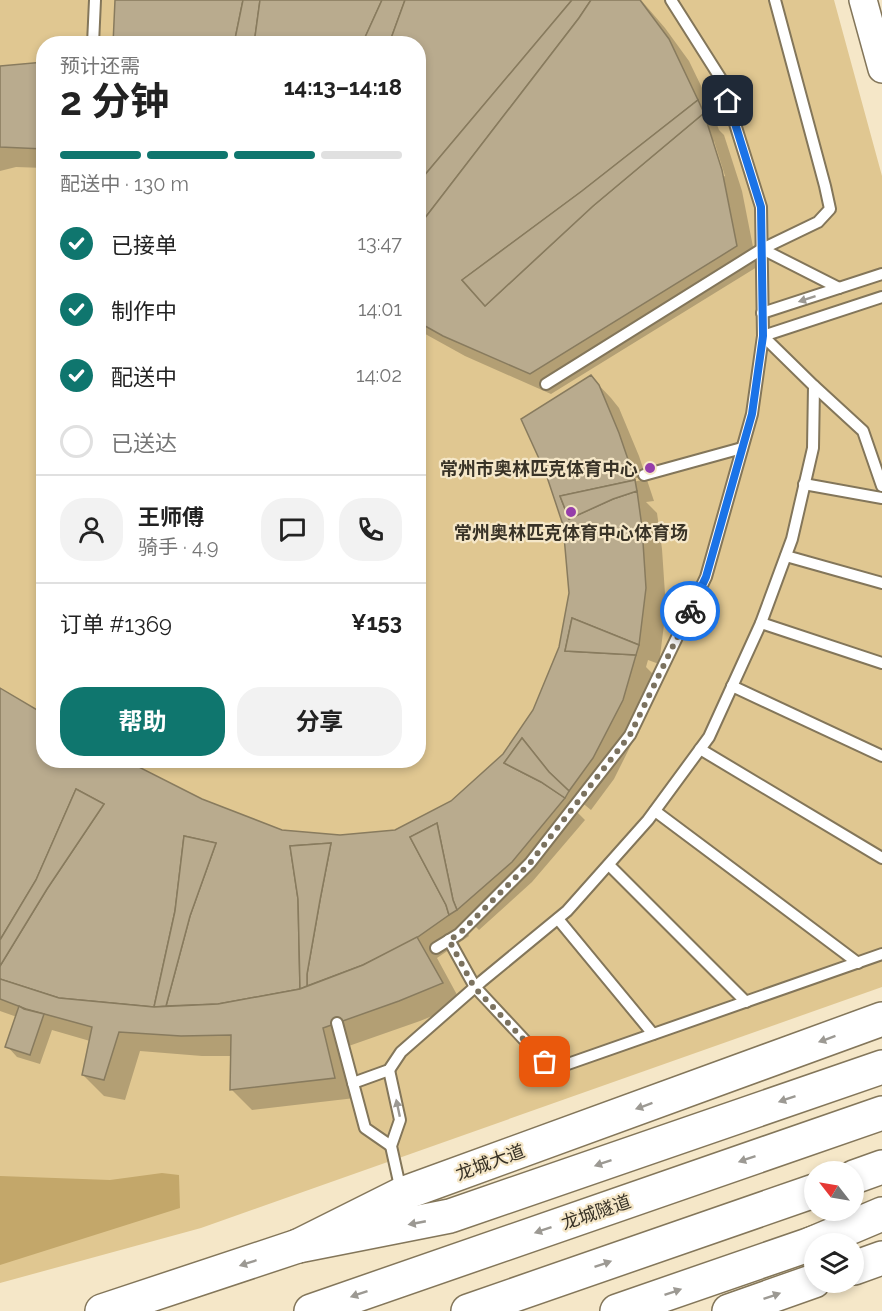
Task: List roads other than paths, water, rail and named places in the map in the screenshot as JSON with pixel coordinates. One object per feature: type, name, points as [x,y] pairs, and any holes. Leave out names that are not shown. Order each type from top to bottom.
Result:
[{"type":"main road","name":"龙城大道","points":[[102,1311],[298,1246],[402,1194],[882,1019]]},
{"type":"main road","points":[[298,1246],[450,1216],[882,1067]]},
{"type":"main road","name":"龙城隧道","points":[[311,1311],[882,1113]]},
{"type":"main road","points":[[864,1173],[882,1167]]},
{"type":"main road","points":[[468,1311],[804,1194]]},
{"type":"main road","points":[[837,1233],[882,1214]]},
{"type":"main road","points":[[842,1233],[882,1219]]},
{"type":"main road","points":[[617,1311],[804,1246]]},
{"type":"main road","points":[[864,1264],[882,1258]]},
{"type":"main road","points":[[729,1311],[804,1285]]},
{"type":"street","points":[[863,0],[882,69]]},
{"type":"lane","points":[[93,36],[95,0]]},
{"type":"lane","points":[[436,948],[459,934],[530,863],[630,735],[706,577],[752,414],[763,336],[761,207],[721,80],[671,0]]},
{"type":"lane","points":[[546,384],[762,249],[818,222],[830,209],[774,0]]},
{"type":"lane","points":[[762,249],[839,288]]},
{"type":"lane","points":[[762,314],[882,274]]},
{"type":"lane","points":[[763,336],[882,297]]},
{"type":"lane","points":[[763,336],[863,431],[882,486]]},
{"type":"lane","points":[[353,1083],[389,1070],[401,1052],[474,987],[567,911],[654,811],[709,737],[761,623],[792,539],[813,448],[814,386]]},
{"type":"lane","points":[[645,475],[742,448]]},
{"type":"lane","points":[[804,484],[882,498]]},
{"type":"lane","points":[[786,556],[882,583]]},
{"type":"lane","points":[[761,623],[882,663]]},
{"type":"lane","points":[[732,686],[882,756]]},
{"type":"lane","points":[[700,749],[882,858]]},
{"type":"lane","points":[[654,811],[858,963]]},
{"type":"lane","points":[[609,865],[746,1002]]},
{"type":"lane","points":[[558,919],[653,1034]]},
{"type":"lane","points":[[449,940],[474,987],[545,1062],[565,1065],[882,954]]},
{"type":"lane","points":[[337,1023],[365,1128],[391,1146]]},
{"type":"lane","points":[[389,1070],[400,1119],[391,1146],[402,1194]]},
{"type":"place","name":"常州市奥林匹克体育中心","points":[[650,468]]},
{"type":"place","name":"常州奥林匹克体育中心体育场","points":[[571,512]]}]
